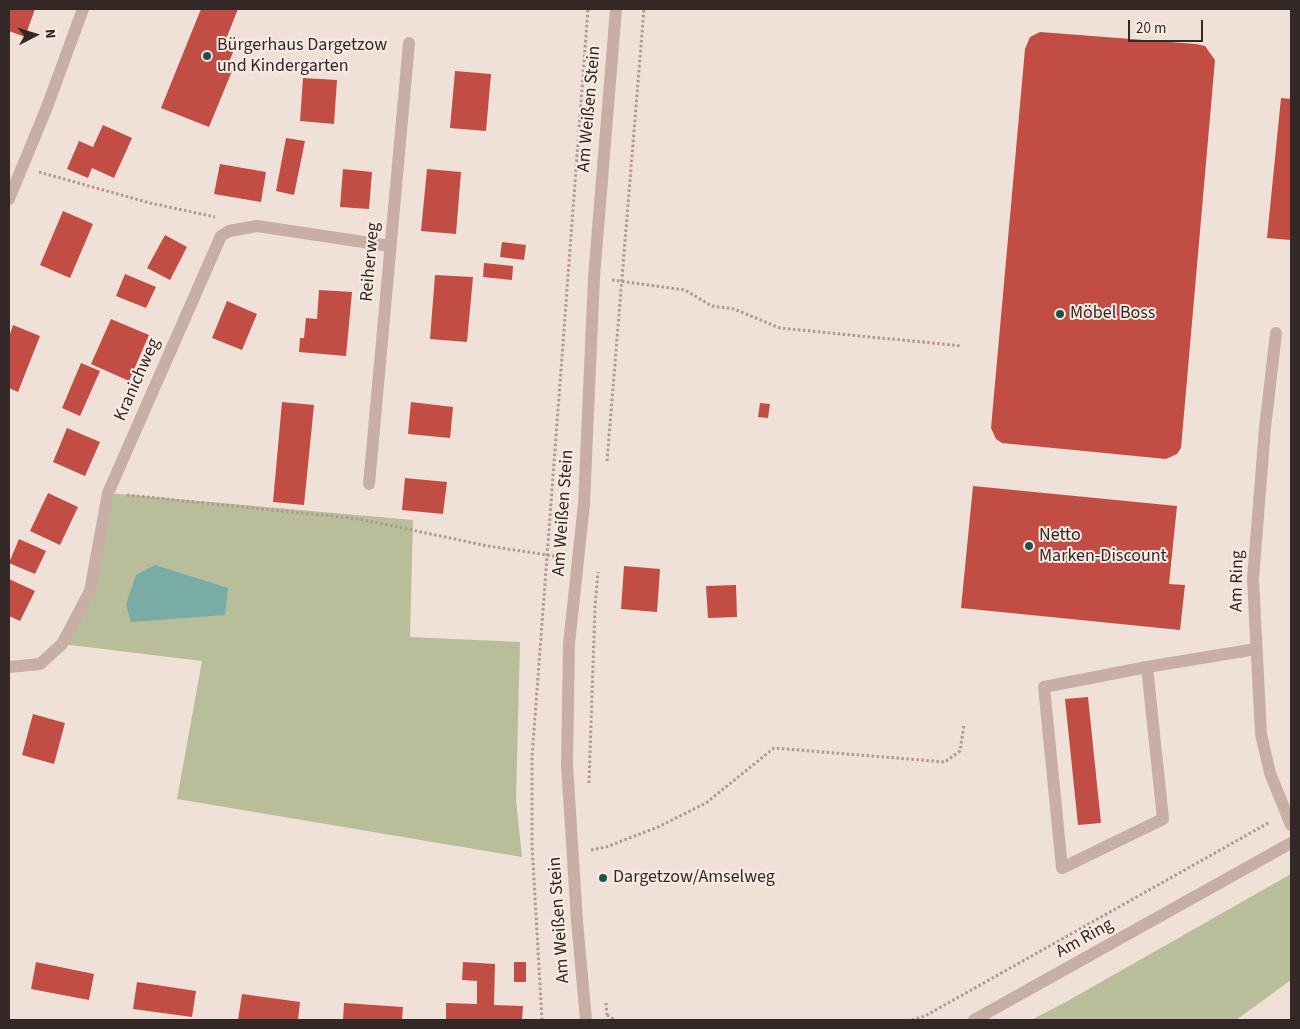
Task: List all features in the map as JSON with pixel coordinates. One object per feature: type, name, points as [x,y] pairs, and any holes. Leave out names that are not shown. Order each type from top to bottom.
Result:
[{"type":"street","points":[[9,199],[47,107],[83,9]]},
{"type":"street","name":"Am Weißen Stein","points":[[586,1020],[576,921],[568,765],[570,644],[584,504],[594,277],[616,9]]},
{"type":"street","name":"Reiherweg","points":[[369,484],[408,43]]},
{"type":"street","points":[[229,231],[257,226],[390,246]]},
{"type":"street","name":"Kranichweg","points":[[9,667],[40,664],[62,644],[90,591],[109,490],[221,236],[229,231]]},
{"type":"street","name":"Am Ring","points":[[1276,333],[1265,428],[1253,580],[1261,734],[1270,773],[1289,819]]},
{"type":"street","points":[[1147,666],[1163,819],[1062,868],[1044,687],[1147,666],[1256,649]]},
{"type":"street","name":"Am Ring","points":[[974,1020],[1291,843]]},
{"type":"path","points":[[542,1020],[532,845],[532,757],[588,9]]},
{"type":"path","points":[[606,469],[644,9]]},
{"type":"path","points":[[22,167],[217,218],[229,231]]},
{"type":"path","points":[[594,277],[685,290],[712,306],[734,310],[780,328],[962,346]]},
{"type":"path","points":[[109,490],[120,494],[359,518],[488,546],[578,559]]},
{"type":"path","points":[[589,791],[598,567]]},
{"type":"path","points":[[590,843],[591,850],[606,847],[658,827],[698,807],[774,748],[945,762],[960,751],[964,725]]},
{"type":"path","points":[[912,1020],[925,1016],[1289,819]]},
{"type":"path","points":[[605,996],[607,1015],[615,1020]]},
{"type":"green space","points":[[108,493],[413,520],[410,637],[520,642],[516,800],[522,857],[177,799],[202,661],[62,644],[90,591]]},
{"type":"green space","points":[[1291,874],[1291,980],[1236,1020],[1031,1020],[1064,1003]]},
{"type":"water","points":[[155,565],[228,588],[225,615],[131,622],[126,604],[136,575]]},
{"type":"building","points":[[9,9],[35,9],[25,37],[9,31]]},
{"type":"building","name":"Bürgerhaus Dargetzow und Kindergarten","points":[[201,9],[238,9],[226,39],[237,43],[226,69],[232,71],[209,127],[161,108]]},
{"type":"building","points":[[1040,32],[1196,44],[1205,46],[1215,60],[1181,448],[1177,454],[1166,459],[1002,443],[996,439],[991,428],[1025,49],[1030,37]]},
{"type":"building","points":[[455,71],[491,74],[486,131],[450,128]]},
{"type":"building","points":[[303,78],[337,80],[334,124],[300,121]]},
{"type":"building","points":[[1281,98],[1291,99],[1291,240],[1267,238]]},
{"type":"building","points":[[103,125],[132,138],[114,178],[92,168],[88,178],[67,169],[79,141],[93,147]]},
{"type":"building","points":[[286,138],[305,141],[294,195],[276,191]]},
{"type":"building","points":[[220,164],[266,172],[261,202],[214,194]]},
{"type":"building","points":[[343,169],[372,172],[369,209],[340,207]]},
{"type":"building","points":[[427,169],[461,172],[456,234],[421,231]]},
{"type":"building","points":[[63,211],[93,224],[70,278],[40,265]]},
{"type":"building","points":[[165,235],[187,247],[170,280],[147,268]]},
{"type":"building","points":[[502,242],[526,245],[524,260],[500,257]]},
{"type":"building","points":[[484,263],[513,266],[512,280],[483,277]]},
{"type":"building","points":[[125,274],[156,287],[146,308],[116,296]]},
{"type":"building","points":[[435,275],[473,277],[467,342],[430,339]]},
{"type":"building","points":[[319,290],[352,292],[346,356],[299,352],[300,338],[304,338],[306,318],[317,319]]},
{"type":"building","points":[[227,301],[257,314],[242,350],[212,338]]},
{"type":"building","points":[[111,319],[149,335],[129,381],[91,364]]},
{"type":"building","points":[[13,325],[40,336],[18,392],[9,388],[9,337]]},
{"type":"building","points":[[81,363],[100,371],[80,416],[62,408]]},
{"type":"building","points":[[282,402],[314,405],[304,505],[273,502]]},
{"type":"building","points":[[411,402],[453,407],[450,438],[408,434]]},
{"type":"building","points":[[760,403],[770,404],[768,418],[758,417]]},
{"type":"building","points":[[67,428],[100,442],[85,476],[53,462]]},
{"type":"building","points":[[405,478],[447,482],[443,514],[402,510]]},
{"type":"building","points":[[973,486],[1177,506],[1169,584],[1185,585],[1180,630],[961,608]]},
{"type":"building","points":[[48,493],[78,507],[60,545],[30,531]]},
{"type":"building","points":[[19,539],[46,551],[35,574],[9,563]]},
{"type":"building","points":[[624,566],[660,569],[657,612],[621,609]]},
{"type":"building","points":[[9,579],[35,591],[20,621],[9,616]]},
{"type":"building","points":[[736,585],[737,617],[708,618],[706,586]]},
{"type":"building","points":[[1088,697],[1101,823],[1078,825],[1065,699]]},
{"type":"building","points":[[33,714],[65,723],[54,764],[22,755]]},
{"type":"building","points":[[36,962],[94,974],[89,1000],[31,989]]},
{"type":"building","points":[[463,962],[495,964],[494,1005],[523,1006],[522,1020],[446,1020],[446,1003],[477,1004],[477,981],[462,980]]},
{"type":"building","points":[[514,962],[526,962],[526,982],[514,982]]},
{"type":"building","points":[[137,982],[196,991],[192,1017],[133,1009]]},
{"type":"building","points":[[242,994],[300,1002],[298,1020],[238,1020]]},
{"type":"building","points":[[344,1003],[403,1007],[402,1020],[343,1020]]},
{"type":"place","name":"Bürgerhaus Dargetzow und Kindergarten","points":[[207,56]]},
{"type":"place","name":"Möbel Boss","points":[[1060,314]]},
{"type":"place","name":"Netto Marken-Discount","points":[[1029,546]]},
{"type":"place","name":"Dargetzow/Amselweg","points":[[603,878]]}]
